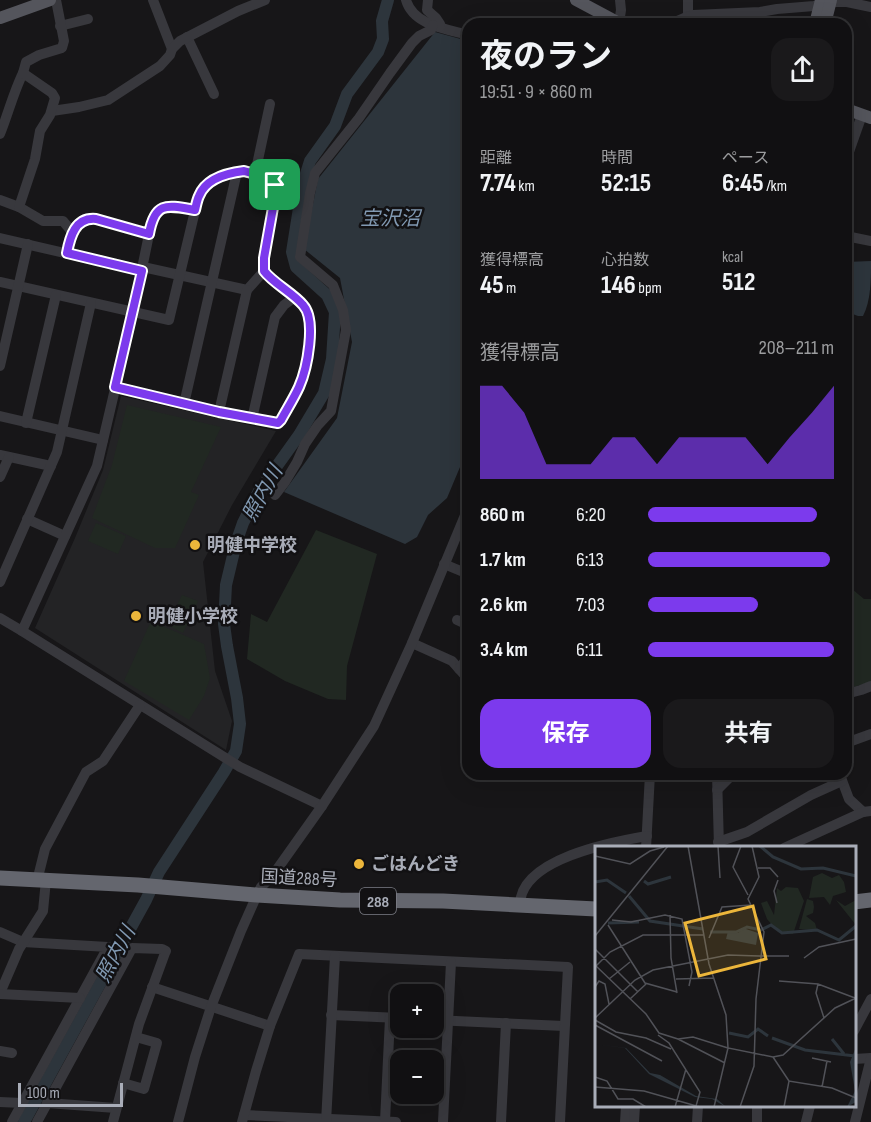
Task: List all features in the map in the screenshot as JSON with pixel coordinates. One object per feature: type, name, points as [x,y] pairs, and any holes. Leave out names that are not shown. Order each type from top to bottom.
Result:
[{"type":"highway","name":"国道288号","points":[[0,872],[43,877],[259,891],[595,903]]},
{"type":"highway","name":"国道288号","points":[[0,878],[43,877]]},
{"type":"highway","points":[[856,902],[871,900]]},
{"type":"highway","name":"国道288号","points":[[520,902],[595,909]]},
{"type":"highway","points":[[856,910],[871,908]]},
{"type":"main road","points":[[2,15],[50,0]]},
{"type":"main road","points":[[576,0],[609,18]]},
{"type":"main road","points":[[818,18],[825,2]]},
{"type":"main road","points":[[825,2],[825,18]]},
{"type":"street","points":[[0,134],[26,62],[39,55],[62,48],[64,41],[56,0]]},
{"type":"street","points":[[153,0],[172,49]]},
{"type":"street","points":[[233,0],[238,11]]},
{"type":"street","points":[[52,111],[108,100],[160,66],[176,44],[238,11],[265,0]]},
{"type":"street","points":[[406,0],[412,12],[430,24],[462,33]]},
{"type":"street","points":[[275,495],[297,462],[305,444],[331,411],[346,330],[343,310],[333,285],[300,257],[315,173],[359,118],[412,43],[419,36],[440,24],[427,10],[428,0]]},
{"type":"street","points":[[620,0],[620,18]]},
{"type":"street","points":[[688,0],[688,16]]},
{"type":"street","points":[[684,18],[760,12],[776,4],[825,2],[868,4]]},
{"type":"street","points":[[60,26],[88,19]]},
{"type":"street","points":[[187,37],[214,94]]},
{"type":"street","points":[[19,207],[35,159],[40,131],[52,111],[55,98],[52,93],[23,73]]},
{"type":"street","points":[[255,174],[270,104]]},
{"type":"street","points":[[852,147],[866,116]]},
{"type":"street","points":[[0,282],[169,320],[199,194],[218,177],[230,173],[244,171],[265,177],[275,185],[276,191],[264,258],[264,271],[247,290],[219,412]]},
{"type":"street","points":[[184,404],[237,172]]},
{"type":"street","points":[[0,200],[19,207],[43,221],[63,221],[73,233]]},
{"type":"street","points":[[22,631],[97,466],[152,220],[159,210],[169,207],[195,210]]},
{"type":"street","points":[[67,253],[78,224],[91,218],[149,234]]},
{"type":"street","points":[[852,237],[871,241]]},
{"type":"street","points":[[0,238],[247,290]]},
{"type":"street","points":[[0,366],[28,244]]},
{"type":"street","points":[[115,387],[219,412],[278,423],[302,379],[309,344],[310,319],[307,310],[295,297],[264,271]]},
{"type":"street","points":[[26,423],[56,295]]},
{"type":"street","points":[[252,419],[275,317],[280,309],[295,297]]},
{"type":"street","points":[[0,582],[51,466],[63,430],[91,303]]},
{"type":"street","points":[[0,416],[103,440]]},
{"type":"street","points":[[0,477],[5,456],[51,466]]},
{"type":"street","points":[[27,519],[65,536]]},
{"type":"street","points":[[178,1122],[195,1056],[211,1007],[259,891],[322,806],[374,726],[412,643],[462,522]]},
{"type":"street","points":[[444,564],[462,572]]},
{"type":"street","points":[[0,618],[224,758],[322,806]]},
{"type":"street","points":[[457,620],[462,622]]},
{"type":"street","points":[[412,643],[452,661],[462,672]]},
{"type":"street","points":[[459,669],[462,665]]},
{"type":"street","points":[[852,692],[871,686]]},
{"type":"street","points":[[80,998],[0,994],[23,942],[43,911],[45,849],[86,772],[103,761],[140,705]]},
{"type":"street","points":[[852,741],[871,734]]},
{"type":"street","points":[[643,780],[643,842]]},
{"type":"street","points":[[643,842],[649,780]]},
{"type":"street","points":[[717,780],[719,845],[747,832],[836,780]]},
{"type":"street","points":[[717,790],[727,780]]},
{"type":"street","points":[[842,780],[849,799],[867,812]]},
{"type":"street","points":[[789,846],[867,812]]},
{"type":"street","points":[[597,846],[643,842]]},
{"type":"street","points":[[520,902],[526,885],[547,867],[595,847]]},
{"type":"street","points":[[0,932],[23,942],[108,947],[12,1122]]},
{"type":"street","points":[[37,1122],[132,948],[159,948],[166,951],[136,1037],[113,1122]]},
{"type":"street","points":[[396,1122],[243,1118],[270,1026],[299,954],[568,967],[560,1122]]},
{"type":"street","points":[[326,1120],[335,956]]},
{"type":"street","points":[[443,1122],[451,962]]},
{"type":"street","points":[[152,987],[270,1026]]},
{"type":"street","points":[[858,1016],[871,999]]},
{"type":"street","points":[[331,1015],[390,1018]]},
{"type":"street","points":[[444,1020],[564,1026]]},
{"type":"street","points":[[501,1122],[506,1023]]},
{"type":"street","points":[[123,1083],[144,1089],[157,1043],[136,1037]]},
{"type":"street","points":[[385,1121],[393,1038]]},
{"type":"street","points":[[0,1051],[12,1053]]},
{"type":"street","points":[[855,1122],[871,1058],[856,1059]]},
{"type":"street","points":[[0,1102],[22,1103]]},
{"type":"street","points":[[47,1103],[116,1108]]},
{"type":"street","points":[[625,1122],[626,1107]]},
{"type":"street","points":[[634,1122],[635,1107]]},
{"type":"street","points":[[697,1122],[698,1107]]},
{"type":"street","points":[[756,1122],[757,1107]]},
{"type":"street","points":[[806,1122],[810,1107]]},
{"type":"shaded area","points":[[121,396],[276,431],[232,505],[203,562],[215,671],[232,721],[226,750],[35,628],[103,470]]},
{"type":"shaded area","points":[[127,405],[221,427],[191,492],[199,495],[175,548],[155,548],[92,518],[112,465]]},
{"type":"shaded area","points":[[96,523],[126,536],[118,554],[88,541]]},
{"type":"shaded area","points":[[316,530],[377,554],[347,666],[346,700],[328,699],[285,681],[247,659],[251,614],[267,622]]},
{"type":"shaded area","points":[[852,589],[864,599],[871,599],[871,682],[852,687]]},
{"type":"shaded area","points":[[182,595],[198,601],[183,633],[167,625]]},
{"type":"shaded area","points":[[151,621],[204,644],[210,678],[204,696],[189,720],[124,681]]},
{"type":"water","name":"宝沢沼","points":[[435,32],[462,39],[462,462],[447,498],[428,515],[417,537],[405,544],[284,492],[337,418],[352,342],[340,278],[304,249],[318,179]]},
{"type":"water","points":[[871,261],[868,304],[863,316],[852,314],[852,262]]},
{"type":"waterway","name":"照内川","points":[[24,1122],[146,900],[159,872],[236,751],[240,724],[224,624],[226,585],[236,543],[259,491],[299,435],[324,393],[332,359],[335,312],[327,295],[296,267],[292,252],[303,183],[310,161],[335,126],[347,94],[378,52],[383,39],[382,21],[388,0]]},
{"type":"place","name":"明健中学校","points":[[195,545]]},
{"type":"place","name":"明健小学校","points":[[136,616]]},
{"type":"place","name":"ごはんどき","points":[[359,864]]},
{"type":"route","points":[[244,171],[265,177],[275,185],[264,271],[303,305],[310,319],[309,344],[302,379],[281,420],[274,423],[115,387],[142,271],[67,253],[70,240],[78,224],[91,218],[149,234],[152,220],[159,210],[177,207],[195,210],[199,194],[218,177],[244,171]]}]
